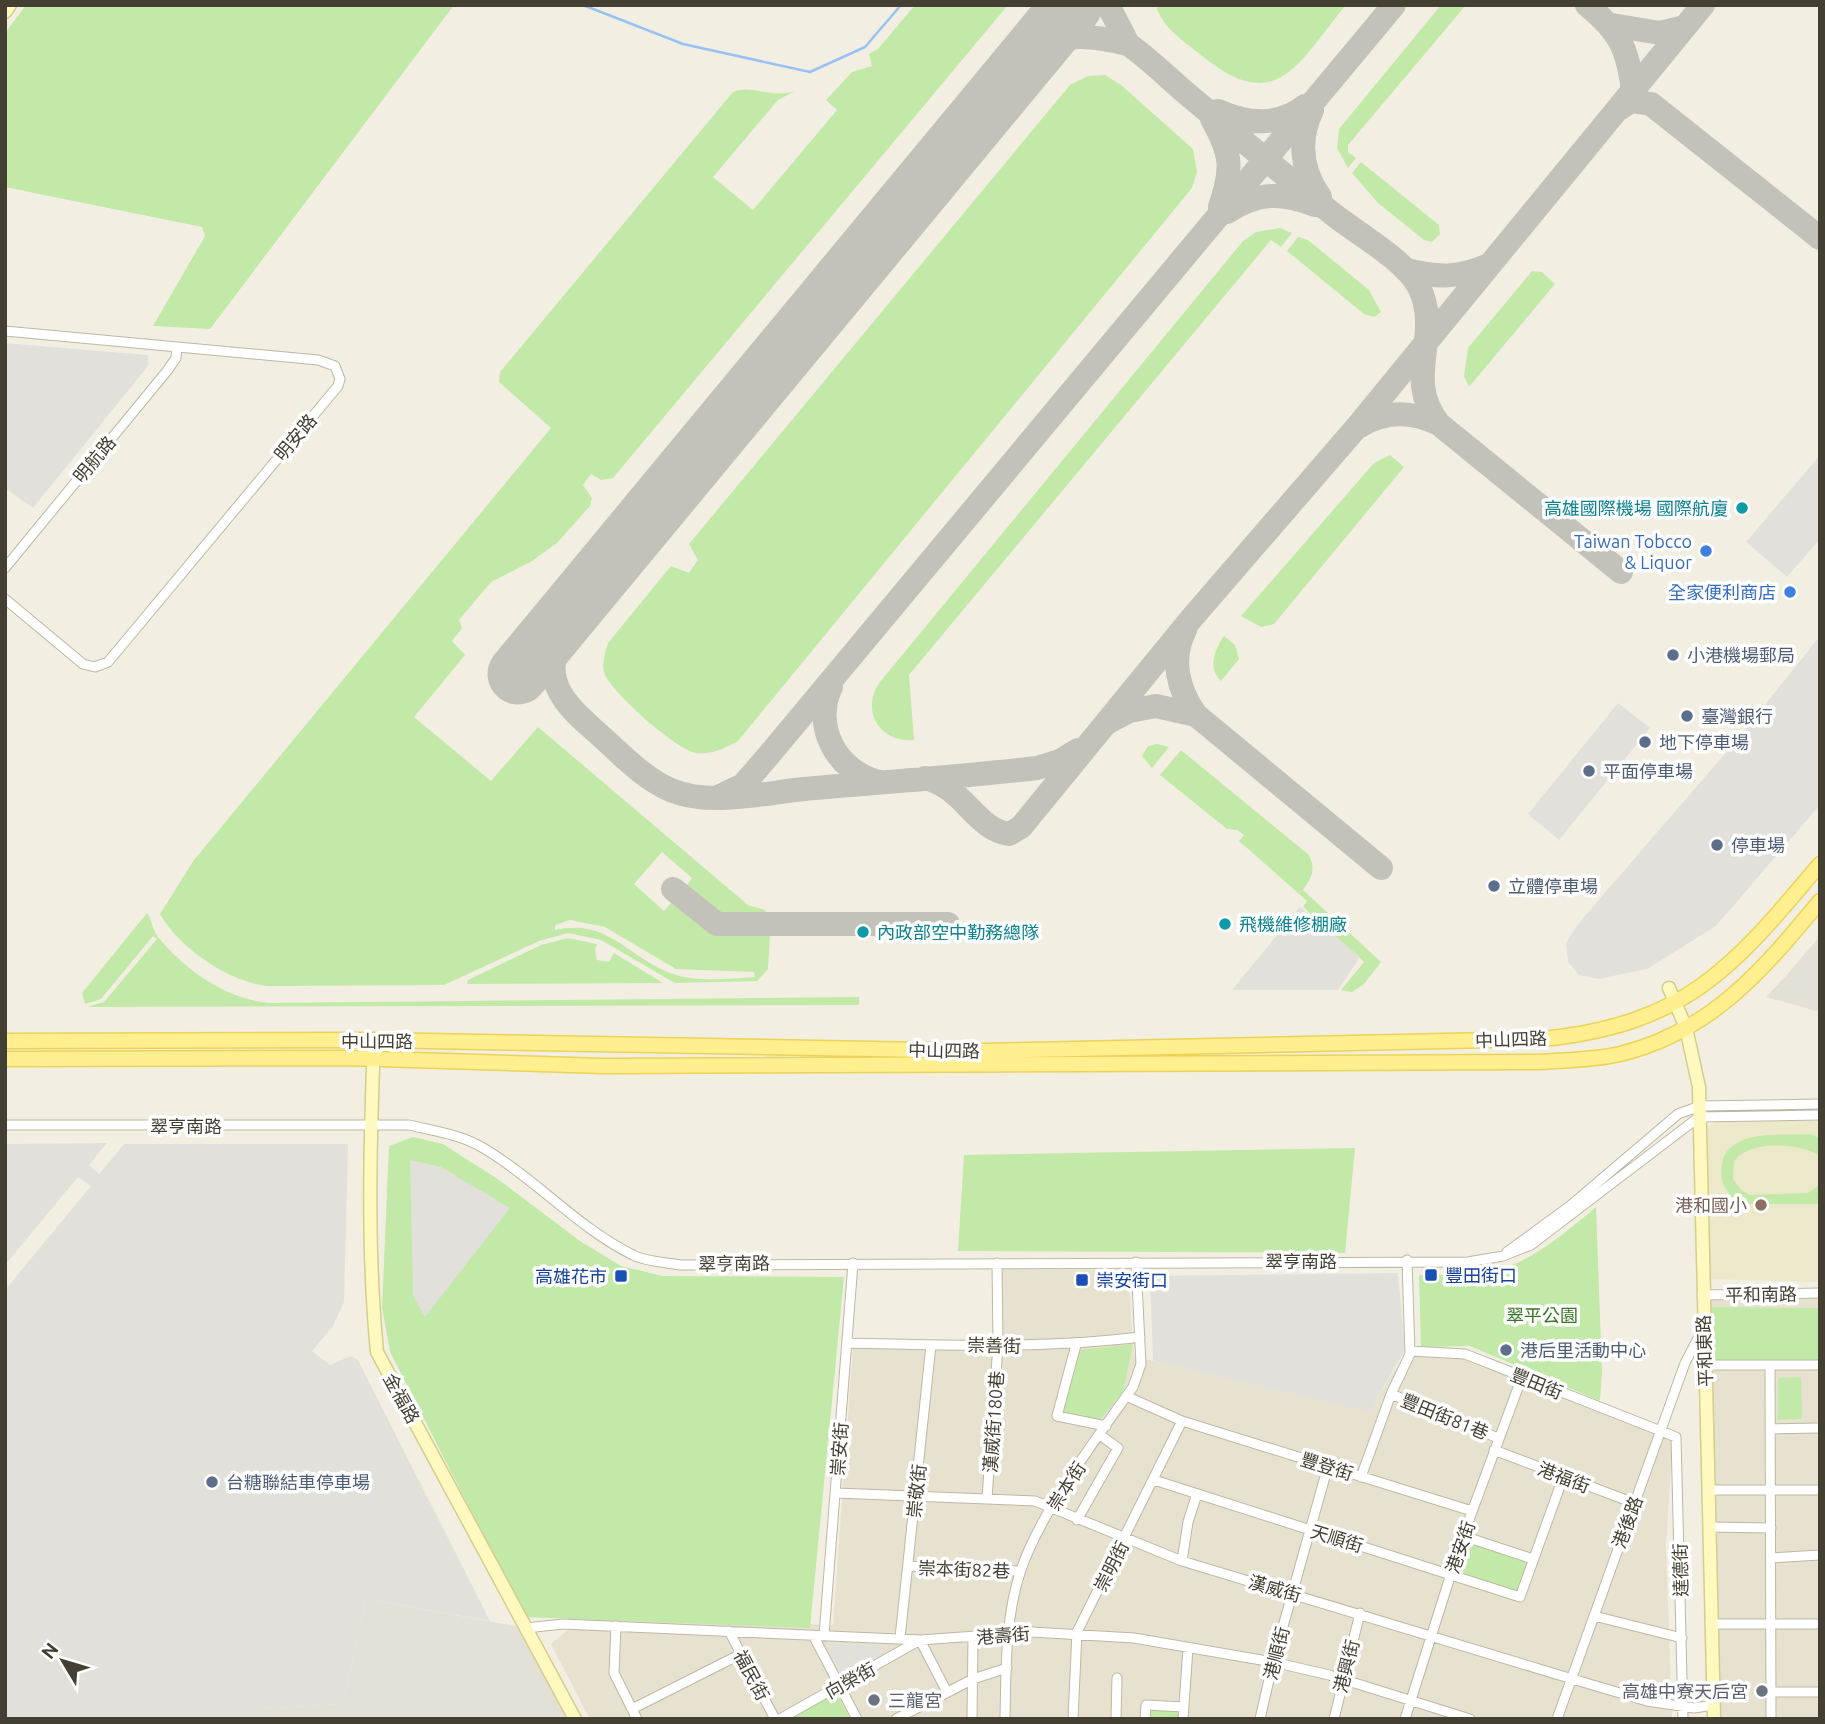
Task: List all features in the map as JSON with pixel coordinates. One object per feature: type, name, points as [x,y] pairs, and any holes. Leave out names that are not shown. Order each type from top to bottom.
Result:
[{"type":"main road","name":"中山四路","points":[[5,1041],[374,1040],[984,1051],[1369,1041],[1525,1041],[1586,1035],[1617,1027],[1676,1003],[1737,960],[1820,864]]},
{"type":"main road","name":"中山四路","points":[[5,1059],[373,1059],[604,1066],[1541,1062],[1618,1054],[1686,1028],[1749,983],[1820,901]]},
{"type":"street","points":[[5,12],[10,5]]},
{"type":"street","name":"明安路","points":[[5,331],[326,361],[337,370],[339,383],[108,662],[95,667],[83,664],[5,599]]},
{"type":"street","name":"明航路","points":[[5,568],[174,363],[177,347]]},
{"type":"street","name":"平和東路","points":[[1669,988],[1686,1028],[1698,1080],[1714,1712]]},
{"type":"street","name":"金福路","points":[[374,1040],[371,1127],[372,1299],[377,1352],[575,1719]]},
{"type":"street","name":"翠亨南路","points":[[5,1125],[409,1125],[457,1136],[483,1147],[517,1169],[550,1198],[635,1256],[680,1265],[1407,1260],[1468,1262],[1503,1256],[1570,1206],[1678,1114],[1820,1104]]},
{"type":"street","name":"翠亨南路","points":[[1699,1111],[1820,1115]]},
{"type":"street","points":[[1361,1477],[1391,1394],[1410,1351],[1407,1260]]},
{"type":"street","name":"崇本街","points":[[1005,1719],[1009,1635],[1020,1571],[1053,1506],[1126,1396],[1141,1364],[1136,1262]]},
{"type":"street","name":"崇安街","points":[[824,1635],[853,1263]]},
{"type":"street","name":"漢威街180巷","points":[[987,1498],[998,1345],[998,1263]]},
{"type":"street","name":"平和南路","points":[[1702,1294],[1820,1293]]},
{"type":"street","name":"港後路","points":[[1557,1719],[1569,1678],[1685,1363],[1703,1329]]},
{"type":"street","name":"崇善街","points":[[847,1343],[1076,1345],[1140,1337]]},
{"type":"street","name":"崇敬街","points":[[900,1637],[931,1345]]},
{"type":"street","points":[[1076,1345],[1057,1416],[1106,1426]]},
{"type":"street","name":"豐田街","points":[[1410,1351],[1465,1354],[1660,1431]]},
{"type":"street","points":[[1705,1365],[1820,1365]]},
{"type":"street","points":[[1770,1365],[1771,1719]]},
{"type":"street","name":"港安街","points":[[1405,1719],[1463,1536],[1521,1377]]},
{"type":"street","name":"豐田街81巷","points":[[1391,1394],[1498,1438]]},
{"type":"street","name":"豐登街","points":[[1126,1396],[1182,1422],[1472,1511]]},
{"type":"street","name":"崇明街","points":[[1073,1719],[1077,1632],[1182,1422]]},
{"type":"street","points":[[1771,1429],[1820,1428]]},
{"type":"street","name":"達德街","points":[[1660,1431],[1676,1437],[1683,1719]]},
{"type":"street","points":[[1077,1520],[1118,1448],[1100,1435]]},
{"type":"street","name":"港福街","points":[[1494,1450],[1634,1503]]},
{"type":"street","name":"港順街","points":[[1260,1719],[1273,1662],[1328,1466]]},
{"type":"street","points":[[1463,1536],[1533,1559],[1563,1478]]},
{"type":"street","name":"天順街","points":[[1154,1480],[1520,1597],[1533,1559]]},
{"type":"street","points":[[1709,1490],[1820,1490]]},
{"type":"street","name":"漢威街","points":[[836,1493],[1035,1501],[1053,1506],[1077,1520],[1182,1561],[1647,1701],[1714,1712]]},
{"type":"street","points":[[1182,1561],[1188,1522],[1197,1494]]},
{"type":"street","points":[[1709,1527],[1771,1528]]},
{"type":"street","points":[[1771,1558],[1820,1555]]},
{"type":"street","name":"崇本街82巷","points":[[909,1566],[1020,1571]]},
{"type":"street","name":"港興街","points":[[1334,1719],[1360,1613]]},
{"type":"street","points":[[1594,1616],[1682,1638]]},
{"type":"street","name":"港壽街","points":[[526,1628],[564,1624],[920,1640],[1077,1632],[1273,1662],[1342,1679],[1470,1719]]},
{"type":"street","points":[[1710,1624],[1820,1624]]},
{"type":"street","points":[[615,1626],[614,1673],[637,1719]]},
{"type":"street","name":"福民街","points":[[729,1631],[777,1719]]},
{"type":"street","points":[[813,1635],[857,1719]]},
{"type":"street","points":[[972,1719],[973,1638]]},
{"type":"street","points":[[920,1640],[947,1692]]},
{"type":"street","name":"向榮街","points":[[777,1719],[920,1640]]},
{"type":"street","points":[[1183,1719],[1188,1648]]},
{"type":"street","points":[[632,1709],[741,1654]]},
{"type":"street","points":[[896,1719],[915,1714],[947,1692],[973,1679],[1007,1668]]},
{"type":"street","points":[[1116,1719],[1117,1678]]},
{"type":"street","points":[[1771,1692],[1820,1692]]},
{"type":"street","points":[[1145,1719],[1146,1705],[1183,1706]]},
{"type":"street","points":[[1430,1719],[1433,1707]]},
{"type":"shaded area","points":[[5,343],[148,355],[148,366],[33,508],[5,488]]},
{"type":"shaded area","points":[[1820,455],[1820,539],[1787,577],[1746,542]]},
{"type":"shaded area","name":"停車場","points":[[1820,636],[1820,805],[1716,926],[1647,969],[1598,979],[1579,975],[1568,962],[1566,943],[1578,924],[1735,742]]},
{"type":"shaded area","name":"平面停車場","points":[[1618,703],[1650,728],[1559,840],[1528,814]]},
{"type":"shaded area","points":[[1300,907],[1360,957],[1338,990],[1232,990]]},
{"type":"shaded area","points":[[1820,936],[1820,1012],[1766,997],[1785,977]]},
{"type":"shaded area","name":"港和國小","points":[[1719,1120],[1820,1121],[1820,1282],[1707,1279],[1699,1132]]},
{"type":"shaded area","name":"台糖聯結車停車場","points":[[107,1143],[89,1165],[99,1174],[124,1144],[348,1144],[344,1302],[333,1326],[312,1351],[330,1365],[351,1356],[358,1360],[490,1621],[366,1599],[343,1704],[263,1709],[262,1719],[5,1719],[5,1290],[91,1186],[78,1177],[5,1265],[5,1144]]},
{"type":"shaded area","points":[[410,1160],[441,1167],[510,1208],[425,1317],[413,1296]]},
{"type":"shaded area","points":[[996,1269],[1128,1270],[1134,1356],[1153,1361],[1369,1411],[1394,1371],[1410,1354],[1468,1358],[1527,1385],[1673,1437],[1666,1545],[1672,1719],[590,1719],[551,1644],[584,1616],[833,1625],[853,1346],[992,1344]]},
{"type":"shaded area","points":[[1398,1273],[1405,1350],[1369,1412],[1153,1361],[1150,1276]]},
{"type":"shaded area","points":[[1700,1290],[1820,1294],[1820,1719],[1710,1719]]},
{"type":"shaded area","points":[[366,1599],[526,1628],[575,1719],[262,1719],[262,1709],[343,1704]]},
{"type":"shaded area","points":[[830,1643],[883,1645],[882,1655],[849,1673],[841,1673],[830,1652]]},
{"type":"green space","points":[[26,5],[454,5],[210,329],[153,326],[205,236],[202,227],[5,187],[5,33]]},
{"type":"green space","points":[[915,5],[1008,5],[613,478],[601,480],[591,474],[583,485],[592,498],[590,506],[557,543],[532,561],[491,582],[459,620],[462,628],[452,641],[465,655],[414,717],[491,781],[538,727],[748,905],[765,910],[768,917],[718,917],[683,890],[692,878],[662,852],[634,884],[664,911],[674,900],[714,929],[767,930],[770,935],[768,969],[757,981],[675,983],[601,940],[568,933],[539,941],[444,985],[267,986],[237,978],[192,951],[160,914],[194,860],[551,428],[499,382],[500,372],[733,92],[795,91],[778,100],[713,177],[753,210],[837,110],[826,100],[852,72],[872,66],[869,54],[878,49]],"holes":[[[570,920],[605,927],[676,969],[754,972],[755,977],[682,977],[657,967],[604,934],[574,928],[555,930],[555,925]]]},
{"type":"green space","points":[[1156,5],[1346,5],[1297,65],[1282,76],[1265,82],[1246,81],[1224,71],[1197,52],[1172,32]]},
{"type":"green space","points":[[1441,5],[1466,5],[1348,145],[1348,152],[1356,158],[1348,168],[1337,148],[1339,129]]},
{"type":"green space","points":[[1105,75],[1121,85],[1193,149],[1197,172],[1192,188],[738,741],[707,753],[696,753],[674,742],[620,695],[605,675],[603,667],[608,643],[671,566],[689,573],[698,560],[689,544],[1070,85],[1088,76]]},
{"type":"green space","points":[[1361,162],[1439,225],[1440,234],[1432,242],[1424,240],[1378,203],[1352,173]]},
{"type":"green space","points":[[1280,228],[1292,233],[1281,247],[1271,240],[909,675],[914,740],[902,740],[883,730],[876,723],[872,703],[880,682],[1243,241],[1256,232]]},
{"type":"green space","points":[[1298,237],[1308,240],[1369,290],[1381,312],[1374,317],[1364,314],[1287,251]]},
{"type":"green space","points":[[1532,271],[1542,272],[1555,284],[1469,387],[1464,376],[1468,348]]},
{"type":"green space","points":[[1390,455],[1404,467],[1274,624],[1261,627],[1241,616],[1374,463]]},
{"type":"green space","points":[[1224,636],[1235,645],[1239,659],[1221,681],[1213,664],[1215,653]]},
{"type":"green space","points":[[1157,744],[1169,747],[1152,768],[1142,756],[1148,746]]},
{"type":"green space","points":[[1181,750],[1309,855],[1312,873],[1303,890],[1381,962],[1364,984],[1352,992],[1341,990],[1364,962],[1303,907],[1307,901],[1239,841],[1244,835],[1237,830],[1227,829],[1160,775]]},
{"type":"green space","points":[[147,913],[158,937],[194,972],[222,989],[268,1003],[859,997],[859,1005],[87,1007],[104,1002],[157,939],[153,936],[101,999],[85,1004],[82,993]]},
{"type":"green space","points":[[568,938],[597,944],[597,960],[609,962],[614,953],[663,983],[467,984],[468,980],[541,945]]},
{"type":"green space","points":[[1810,1134],[1820,1138],[1820,1156],[1800,1148],[1763,1146],[1742,1154],[1734,1161],[1733,1179],[1742,1191],[1750,1195],[1808,1193],[1820,1185],[1820,1204],[1725,1204],[1724,1195],[1730,1194],[1722,1180],[1722,1163],[1735,1144],[1759,1136]]},
{"type":"green space","points":[[413,1137],[443,1144],[499,1180],[580,1241],[621,1266],[663,1276],[844,1277],[810,1628],[525,1617],[390,1352],[382,1308],[389,1146]]},
{"type":"green space","points":[[1355,1148],[1345,1253],[958,1251],[964,1155]]},
{"type":"green space","name":"翠平公園","points":[[1596,1207],[1602,1372],[1600,1401],[1470,1346],[1421,1347],[1419,1275],[1472,1274],[1504,1268],[1533,1255]]},
{"type":"green space","points":[[1708,1307],[1820,1308],[1820,1362],[1710,1363]]},
{"type":"green space","points":[[1133,1344],[1123,1392],[1099,1421],[1062,1413],[1081,1350]]},
{"type":"green space","points":[[1801,1377],[1802,1419],[1778,1420],[1778,1378]]},
{"type":"green space","points":[[1468,1540],[1529,1560],[1518,1594],[1457,1574]]},
{"type":"green space","points":[[836,1692],[850,1719],[786,1719]]},
{"type":"green space","points":[[1146,1707],[1179,1708],[1178,1719],[1146,1719]]},
{"type":"waterway","points":[[583,5],[683,44],[810,72],[865,47],[901,5]]},
{"type":"taxiway","points":[[1108,5],[1128,44]]},
{"type":"taxiway","points":[[720,796],[743,785],[769,755],[1394,5]]},
{"type":"taxiway","points":[[1587,5],[1607,24],[1620,42],[1625,52],[1633,91]]},
{"type":"taxiway","points":[[925,778],[950,790],[997,831],[1009,834],[1021,827],[1191,619],[1356,428],[1703,5]]},
{"type":"taxiway","points":[[1612,25],[1660,33],[1685,27]]},
{"type":"taxiway","points":[[1030,55],[1056,42],[1078,37],[1128,44],[1298,186],[1403,267],[1419,287],[1425,305],[1427,323],[1424,390],[1429,407],[1439,424]]},
{"type":"taxiway","points":[[1619,109],[1631,101],[1651,104],[1820,238]]},
{"type":"taxiway","points":[[1218,111],[1240,119],[1262,121],[1284,117],[1305,106]]},
{"type":"taxiway","points":[[1312,110],[1303,144],[1305,166],[1320,197]]},
{"type":"taxiway","points":[[1212,119],[1224,142],[1228,162],[1227,182],[1220,207]]},
{"type":"taxiway","points":[[1227,212],[1238,205],[1270,196],[1291,198],[1315,205]]},
{"type":"taxiway","points":[[1406,270],[1448,275],[1489,265]]},
{"type":"taxiway","points":[[1360,426],[1380,417],[1399,414],[1439,424],[1621,572]]},
{"type":"taxiway","points":[[572,609],[554,661],[554,674],[565,700],[641,772],[673,791],[704,798],[721,798],[950,777],[1037,768],[1060,761],[1078,750]]},
{"type":"taxiway","points":[[1185,630],[1178,652],[1178,674],[1196,715]]},
{"type":"taxiway","points":[[831,687],[825,717],[832,746],[852,769],[880,782]]},
{"type":"taxiway","points":[[1108,722],[1129,711],[1156,706],[1196,715],[1381,868]]},
{"type":"taxiway","points":[[673,889],[717,924],[948,924]]},
{"type":"runway","points":[[518,674],[1072,5]]},
{"type":"place","name":"高雄國際機場 國際航廈","points":[[1742,508]]},
{"type":"place","name":"Taiwan Tobcco & Liquor","points":[[1706,551]]},
{"type":"place","name":"全家便利商店","points":[[1790,592]]},
{"type":"place","name":"小港機場郵局","points":[[1673,655]]},
{"type":"place","name":"臺灣銀行","points":[[1687,716]]},
{"type":"place","name":"地下停車場","points":[[1645,742]]},
{"type":"place","name":"平面停車場","points":[[1589,771]]},
{"type":"place","name":"停車場","points":[[1717,845]]},
{"type":"place","name":"立體停車場","points":[[1494,886]]},
{"type":"place","name":"飛機維修棚廠","points":[[1225,924]]},
{"type":"place","name":"內政部空中勤務總隊","points":[[863,932]]},
{"type":"place","name":"港和國小","points":[[1761,1205]]},
{"type":"place","name":"豐田街口","points":[[1431,1275]]},
{"type":"place","name":"高雄花市","points":[[621,1276]]},
{"type":"place","name":"崇安街口","points":[[1082,1280]]},
{"type":"place","name":"港后里活動中心","points":[[1506,1350]]},
{"type":"place","name":"台糖聯結車停車場","points":[[212,1482]]},
{"type":"place","name":"高雄中寮天后宮","points":[[1762,1691]]},
{"type":"place","name":"三龍宮","points":[[874,1700]]}]
